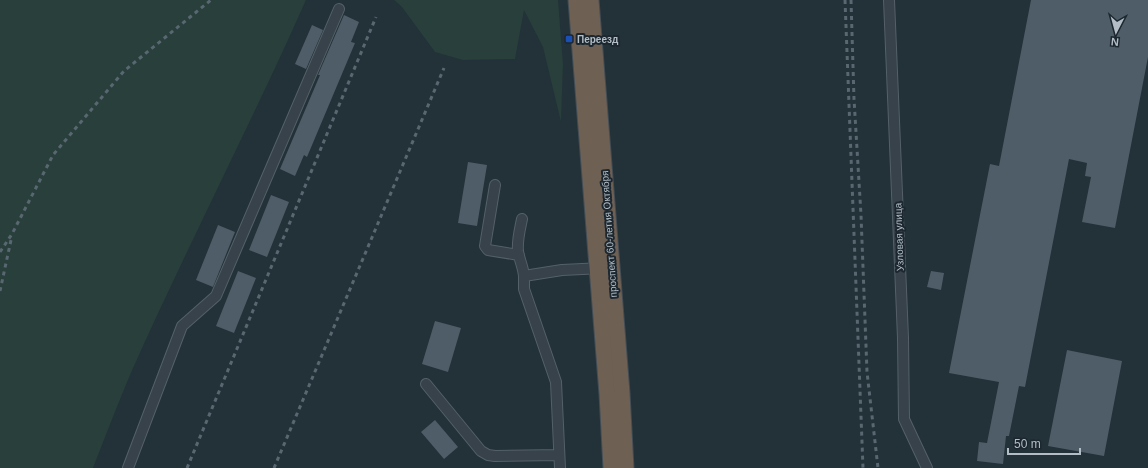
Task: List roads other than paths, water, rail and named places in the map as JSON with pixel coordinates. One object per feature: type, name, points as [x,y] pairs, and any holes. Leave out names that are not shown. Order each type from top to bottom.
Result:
[{"type":"highway","name":"проспект 60-летия Октября","points":[[576,0],[604,268],[622,393],[626,468]]},
{"type":"highway","name":"проспект 60-летия Октября","points":[[591,0],[604,268],[607,394],[611,468]]},
{"type":"street","name":"Узловая улица","points":[[889,0],[903,338],[904,419],[927,468]]},
{"type":"street","points":[[128,468],[182,326],[216,296],[339,9]]},
{"type":"street","points":[[495,185],[485,246],[488,250],[519,255]]},
{"type":"street","points":[[522,219],[518,240],[519,255],[524,268],[524,289],[556,382],[560,468]]},
{"type":"street","points":[[524,276],[562,270],[604,268]]},
{"type":"street","points":[[426,384],[481,451],[488,455],[559,455]]},
{"type":"railway","points":[[0,252],[12,234],[53,155],[124,71],[211,0]]},
{"type":"railway","points":[[845,0],[863,468]]},
{"type":"railway","points":[[851,0],[854,99],[861,215],[867,372],[878,468]]},
{"type":"railway","points":[[187,468],[376,17]]},
{"type":"railway","points":[[274,468],[444,68]]},
{"type":"railway","points":[[0,291],[11,240]]},
{"type":"place","name":"Переезд","points":[[569,39]]}]
